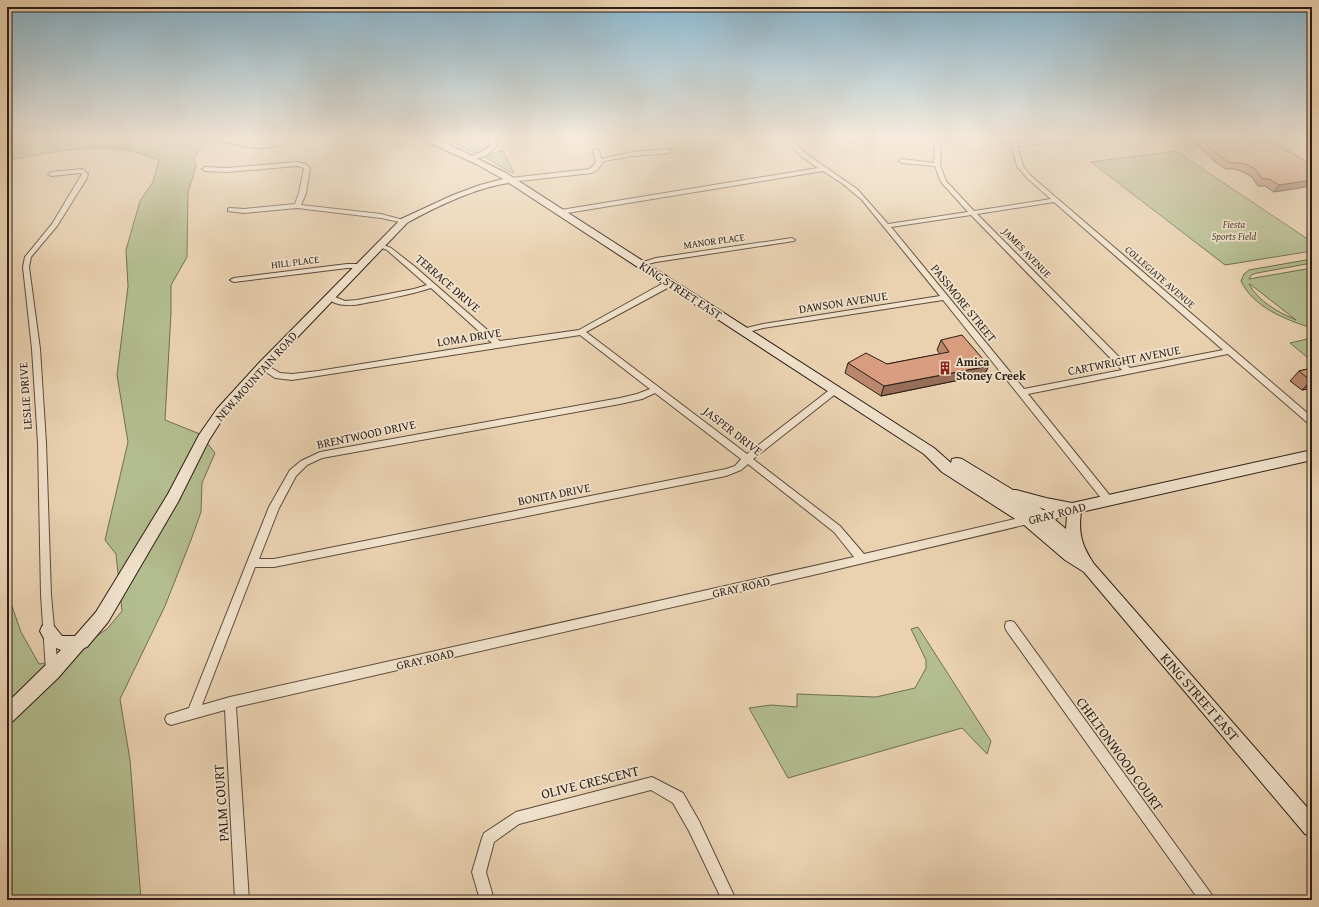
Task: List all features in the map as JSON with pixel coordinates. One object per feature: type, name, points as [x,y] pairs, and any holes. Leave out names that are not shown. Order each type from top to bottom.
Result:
[{"type":"main road","name":"KING STREET EAST","points":[[510,180],[835,390],[929,452],[948,468],[1034,518],[1070,556],[1089,568]]},
{"type":"main road","name":"NEW MOUNTAIN ROAD","points":[[7,715],[52,672],[81,642],[102,617],[173,498],[216,418],[262,366],[404,221],[415,214],[479,188],[499,181],[510,180]]},
{"type":"main road","name":"KING STREET EAST","points":[[929,452],[955,462],[993,486],[1080,552],[1089,568],[1312,827]]},
{"type":"main road","name":"GRAY ROAD","points":[[1034,518],[1312,455]]},
{"type":"main road","points":[[993,486],[1009,493],[1046,504],[1075,508],[1072,523],[1073,538],[1080,552]]},
{"type":"main road","points":[[48,631],[52,638],[59,643],[66,644],[81,642]]},
{"type":"street","name":"LESLIE DRIVE","points":[[52,672],[48,631],[43,515],[42,443],[33,320],[26,267],[28,257],[56,225],[83,179]]},
{"type":"street","points":[[296,206],[300,201],[305,179]]},
{"type":"street","points":[[510,180],[516,179]]},
{"type":"street","points":[[561,212],[690,192],[753,179]]},
{"type":"street","name":"PASSMORE STREET","points":[[839,179],[855,190],[1022,392],[1108,500]]},
{"type":"street","name":"JAMES AVENUE","points":[[942,179],[972,212],[1129,372]]},
{"type":"street","name":"COLLEGIATE AVENUE","points":[[1033,179],[1312,422]]},
{"type":"street","points":[[885,226],[1056,200]]},
{"type":"street","points":[[230,210],[244,211],[296,206],[381,216],[404,221]]},
{"type":"street","name":"MANOR PLACE","points":[[640,264],[663,259],[792,240]]},
{"type":"street","name":"TERRACE DRIVE","points":[[379,245],[389,249],[433,285],[498,344]]},
{"type":"street","name":"HILL PLACE","points":[[234,280],[347,266],[359,266]]},
{"type":"street","name":"LOMA DRIVE","points":[[262,366],[278,376],[292,377],[581,332],[670,283]]},
{"type":"street","points":[[330,297],[345,303],[357,302],[416,291],[433,285]]},
{"type":"street","name":"DAWSON AVENUE","points":[[745,331],[764,326],[944,298]]},
{"type":"street","name":"JASPER DRIVE","points":[[581,332],[837,529],[862,559]]},
{"type":"street","name":"CARTWRIGHT AVENUE","points":[[1022,392],[1230,351]]},
{"type":"street","name":"BRENTWOOD DRIVE","points":[[193,713],[274,507],[293,472],[304,463],[320,455],[620,401],[639,397],[656,389]]},
{"type":"street","name":"BONITA DRIVE","points":[[253,563],[282,561],[707,477],[738,468],[756,450],[835,390]]},
{"type":"street","name":"GRAY ROAD","points":[[171,719],[230,703],[862,559],[1034,518]]},
{"type":"street","name":"CHELTONWOOD COURT","points":[[1010,626],[1207,900]]},
{"type":"street","name":"PALM COURT","points":[[230,703],[242,900]]},
{"type":"street","name":"OLIVE CRESCENT","points":[[487,900],[479,872],[489,838],[516,818],[652,783],[678,798],[694,826],[729,900]]},
{"type":"green space","points":[[154,179],[192,179],[188,192],[187,257],[171,285],[171,313],[165,420],[200,434],[215,453],[202,483],[201,512],[191,540],[165,606],[120,699],[130,760],[141,900],[7,900],[7,592],[21,632],[39,664],[59,661],[107,629],[122,611],[116,554],[105,540],[128,442],[117,375],[128,286],[126,250],[140,201]]},
{"type":"green space","name":"Fiesta Sports Field","points":[[1114,179],[1218,179],[1312,242],[1312,251],[1225,265]]},
{"type":"green space","points":[[1312,259],[1312,263],[1257,273],[1251,275],[1249,279],[1312,268],[1312,323],[1309,324],[1312,325],[1312,328],[1271,311],[1254,298],[1246,290],[1241,281],[1244,274],[1249,270]],"holes":[[[1250,284],[1296,320],[1282,314],[1264,301],[1253,290]]]},
{"type":"green space","points":[[1312,338],[1312,361],[1290,343]]},
{"type":"green space","points":[[918,627],[991,741],[987,754],[962,728],[788,778],[749,708],[771,705],[797,707],[797,694],[876,697],[915,688],[926,668],[926,660],[911,629]]},
{"type":"building","points":[[1270,179],[1312,179],[1312,180],[1279,185]]},
{"type":"building","points":[[962,335],[989,366],[884,386],[848,363],[866,353],[887,364],[949,352],[941,340]]},
{"type":"building","points":[[1312,368],[1312,381],[1299,371]]},
{"type":"place","name":"Amica Stoney Creek","points":[[945,368]]}]
